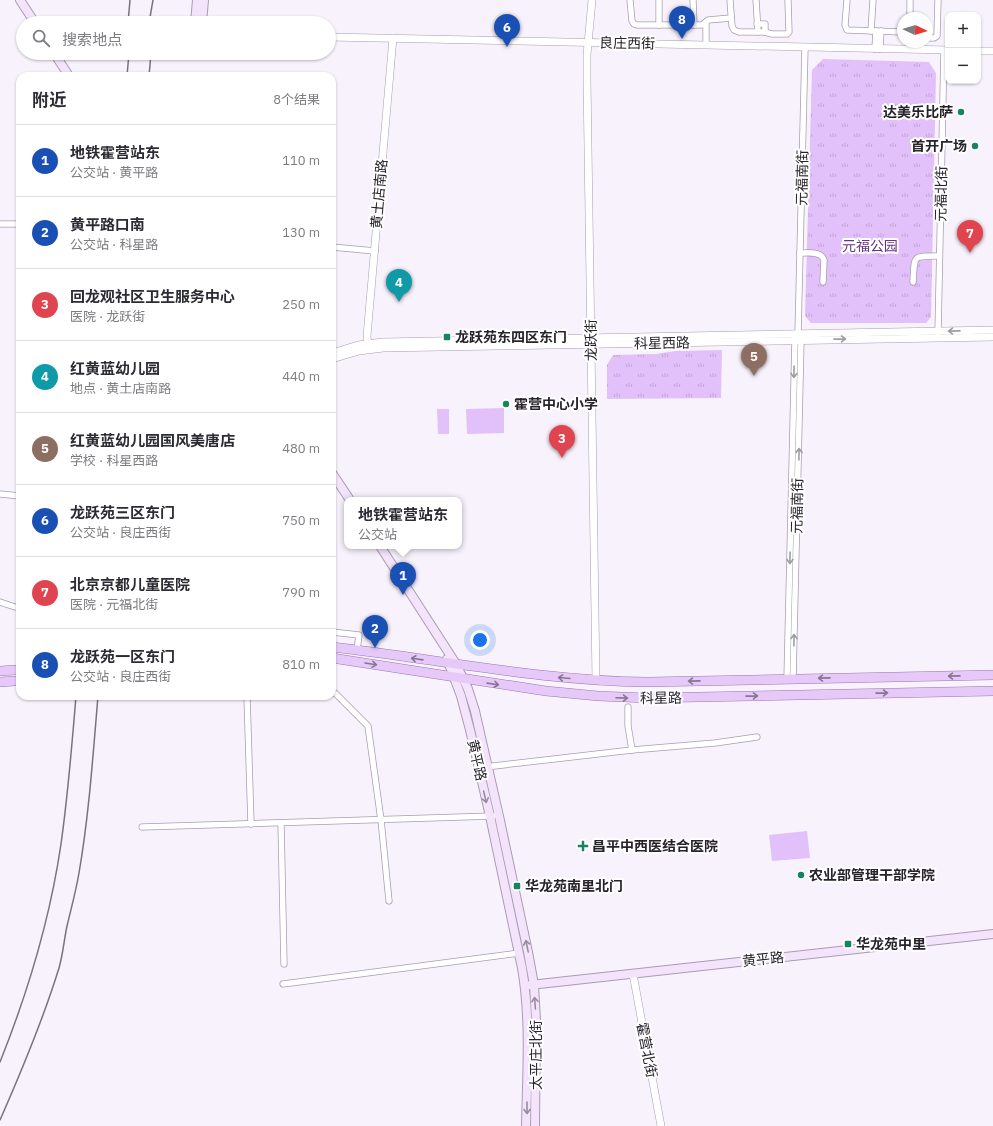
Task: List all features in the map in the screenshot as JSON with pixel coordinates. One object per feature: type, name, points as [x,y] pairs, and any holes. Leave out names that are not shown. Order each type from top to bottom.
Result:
[{"type":"main road","points":[[20,0],[30,16]]},
{"type":"main road","points":[[24,0],[34,16]]},
{"type":"main road","points":[[196,16],[197,0]]},
{"type":"main road","points":[[203,16],[204,0]]},
{"type":"main road","points":[[59,60],[66,72]]},
{"type":"main road","points":[[64,60],[71,72]]},
{"type":"main road","points":[[336,479],[348,497]]},
{"type":"main road","points":[[336,485],[344,497]]},
{"type":"main road","name":"黄平路","points":[[378,549],[452,664]]},
{"type":"main road","name":"黄平路","points":[[382,549],[452,664],[472,700],[488,767],[494,816],[525,986],[993,934]]},
{"type":"main road","name":"科星路","points":[[336,647],[528,674],[596,680],[648,682],[993,675]]},
{"type":"main road","name":"科星路","points":[[336,659],[546,691],[621,698],[993,691]]},
{"type":"main road","points":[[0,671],[15,670]]},
{"type":"main road","name":"黄平路","points":[[459,678],[478,768],[494,816],[528,952],[534,984]]},
{"type":"main road","points":[[0,682],[14,681]]},
{"type":"main road","name":"太平庄北街","points":[[534,984],[536,1020],[535,1126]]},
{"type":"main road","name":"太平庄北街","points":[[525,986],[527,1020],[526,1126]]},
{"type":"street","name":"龙跃街","points":[[592,0],[588,42],[587,80],[596,680]]},
{"type":"street","points":[[630,0],[632,19],[634,24],[639,25],[694,25],[704,24],[709,19],[731,18]]},
{"type":"street","points":[[659,0],[659,25]]},
{"type":"street","points":[[693,0],[694,25]]},
{"type":"street","points":[[730,0],[732,26],[735,31],[765,32],[772,34],[789,33],[788,0]]},
{"type":"street","points":[[756,0],[758,32]]},
{"type":"street","points":[[847,0],[846,29],[897,32]]},
{"type":"street","points":[[873,0],[878,49]]},
{"type":"street","points":[[910,0],[910,12]]},
{"type":"street","points":[[933,38],[937,36],[938,0]]},
{"type":"street","points":[[704,24],[704,45]]},
{"type":"street","points":[[757,24],[765,24],[765,32]]},
{"type":"street","name":"良庄西街","points":[[336,37],[945,50]]},
{"type":"street","name":"黄土店南路","points":[[368,346],[367,336],[393,38]]},
{"type":"street","name":"元福南街","points":[[790,679],[805,47]]},
{"type":"street","points":[[981,51],[993,51]]},
{"type":"street","name":"元福北街","points":[[938,334],[945,79]]},
{"type":"street","points":[[0,224],[16,224]]},
{"type":"street","points":[[336,247],[375,251]]},
{"type":"street","points":[[800,253],[818,254],[823,257],[823,282]]},
{"type":"street","points":[[913,282],[914,262],[917,258],[920,256],[939,256]]},
{"type":"street","name":"科星西路","points":[[336,352],[350,347],[368,346],[383,348],[591,341],[798,338],[938,334],[993,330]]},
{"type":"street","name":"科星西路","points":[[938,334],[993,337]]},
{"type":"street","name":"科星西路","points":[[336,359],[368,346]]},
{"type":"street","points":[[0,494],[16,496]]},
{"type":"street","points":[[0,602],[15,607]]},
{"type":"street","points":[[336,632],[359,635],[357,650]]},
{"type":"street","points":[[336,695],[368,726],[389,901]]},
{"type":"street","points":[[247,700],[251,824]]},
{"type":"street","points":[[628,707],[628,726],[632,750]]},
{"type":"street","points":[[478,768],[632,750],[715,743],[757,737]]},
{"type":"street","points":[[142,827],[494,816]]},
{"type":"street","points":[[281,823],[284,964]]},
{"type":"street","points":[[283,984],[519,953]]},
{"type":"street","name":"霍营北街","points":[[633,974],[661,1126]]},
{"type":"green space","name":"元福公园","points":[[823,59],[929,62],[936,73],[931,317],[926,323],[811,323],[805,316],[812,70]]},
{"type":"green space","points":[[722,350],[721,398],[607,399],[607,365],[613,355]]},
{"type":"green space","points":[[504,408],[504,433],[467,434],[466,409]]},
{"type":"green space","points":[[437,409],[449,409],[449,434],[438,434]]},
{"type":"green space","points":[[807,831],[810,858],[772,861],[769,835]]},
{"type":"railway","points":[[129,16],[130,0]]},
{"type":"railway","points":[[150,16],[153,0]]},
{"type":"railway","points":[[127,72],[128,60]]},
{"type":"railway","points":[[149,72],[150,60]]},
{"type":"railway","points":[[0,1062],[29,982],[51,900],[61,844],[70,770],[76,700]]},
{"type":"railway","points":[[0,1120],[39,1026],[60,963],[78,880],[90,785],[98,700]]},
{"type":"place","name":"龙跃苑一区东门","points":[[682,39]]},
{"type":"place","name":"龙跃苑三区东门","points":[[507,47]]},
{"type":"place","name":"达美乐比萨","points":[[961,112]]},
{"type":"place","name":"首开广场","points":[[975,146]]},
{"type":"place","name":"北京京都儿童医院","points":[[970,253]]},
{"type":"place","name":"红黄蓝幼儿园","points":[[399,302]]},
{"type":"place","name":"龙跃苑东四区东门","points":[[447,337]]},
{"type":"place","name":"红黄蓝幼儿园国风美唐店","points":[[754,376]]},
{"type":"place","name":"霍营中心小学","points":[[506,404]]},
{"type":"place","name":"回龙观社区卫生服务中心","points":[[562,458]]},
{"type":"place","name":"地铁霍营站东","points":[[403,595]]},
{"type":"place","name":"黄平路口南","points":[[375,648]]},
{"type":"place","name":"昌平中西医结合医院","points":[[583,846]]},
{"type":"place","name":"农业部管理干部学院","points":[[801,875]]},
{"type":"place","name":"华龙苑南里北门","points":[[517,886]]},
{"type":"place","name":"华龙苑中里","points":[[848,944]]}]
